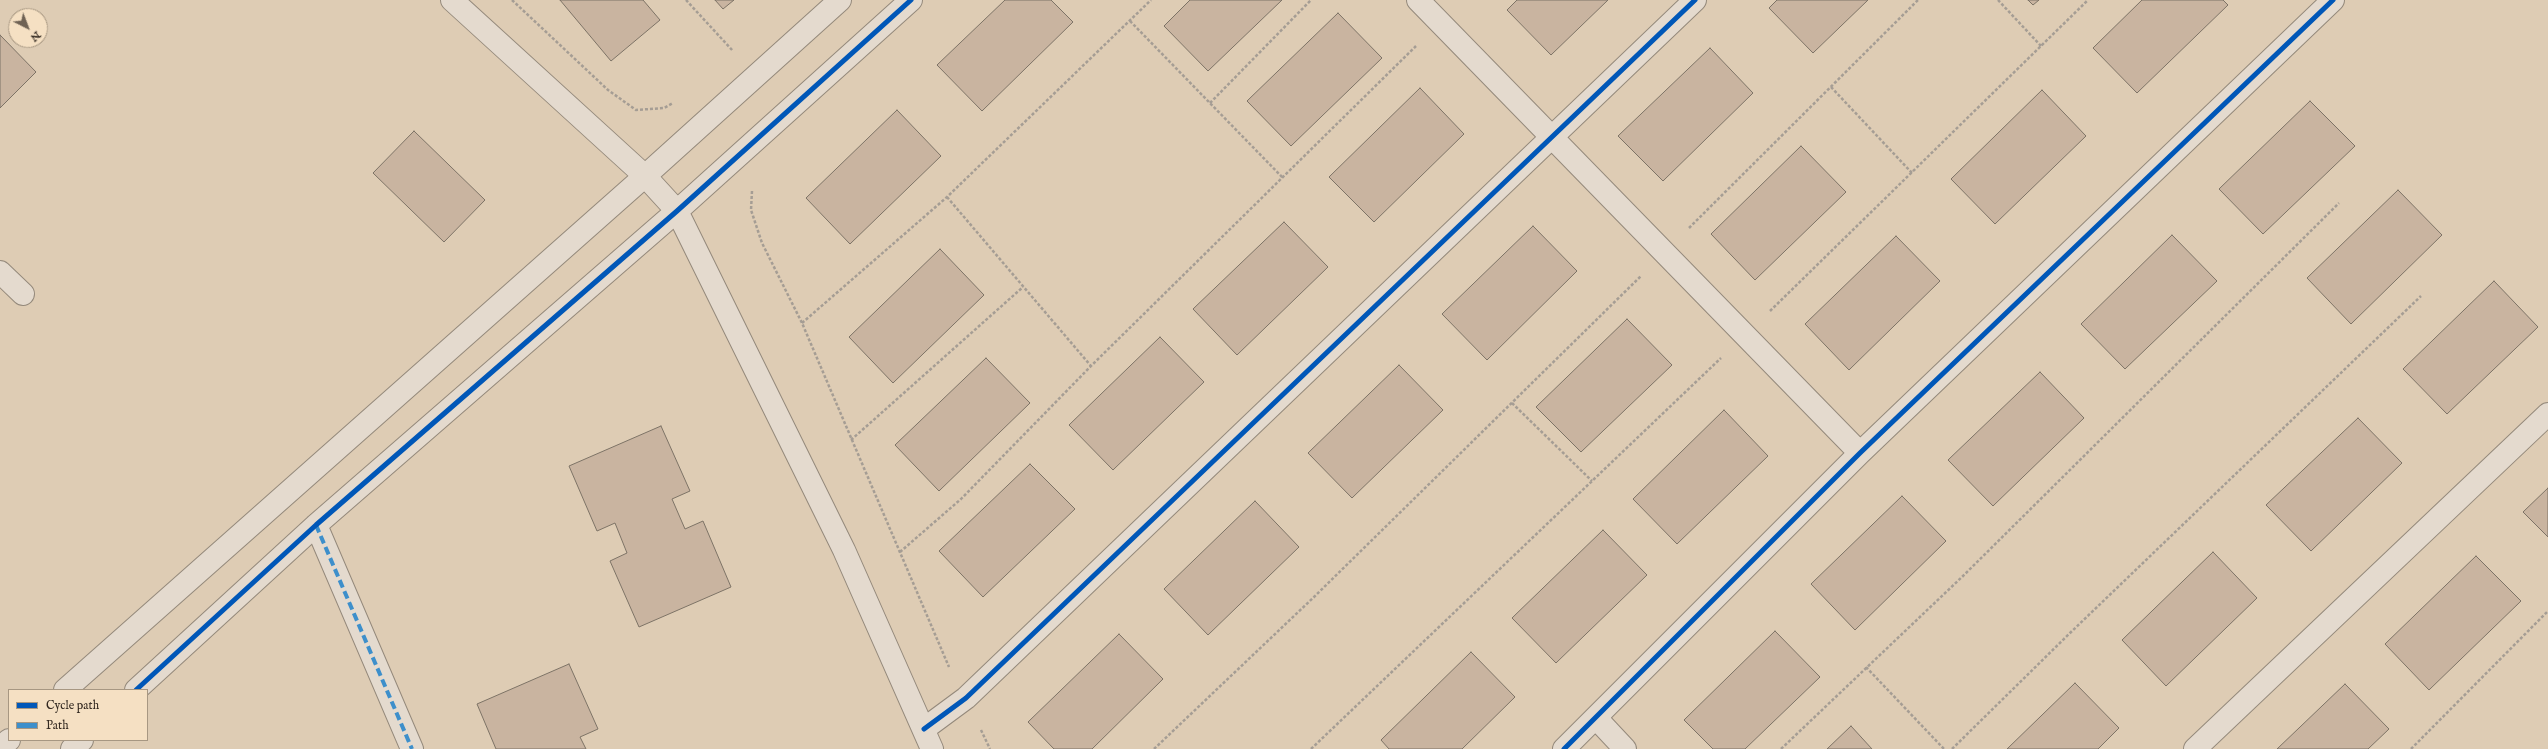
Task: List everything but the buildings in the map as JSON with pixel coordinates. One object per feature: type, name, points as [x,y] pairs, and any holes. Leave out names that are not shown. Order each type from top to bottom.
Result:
[{"type":"street","points":[[452,0],[645,176],[677,211],[844,550],[932,749]]},
{"type":"street","points":[[66,689],[645,176],[840,0]]},
{"type":"street","points":[[137,689],[316,525],[677,211],[911,0]]},
{"type":"street","points":[[1418,0],[1860,453]]},
{"type":"street","points":[[924,729],[966,698],[1553,138],[1695,0]]},
{"type":"street","points":[[1564,749],[1860,453],[2332,0]]},
{"type":"street","points":[[0,272],[23,294]]},
{"type":"street","points":[[2195,749],[2548,414]]},
{"type":"street","points":[[316,525],[412,749]]},
{"type":"street","points":[[1596,718],[1625,749]]},
{"type":"street","points":[[0,748],[8,741]]},
{"type":"street","points":[[72,749],[81,741]]},
{"type":"path","points":[[512,0],[608,90],[636,110],[664,108],[677,101]]},
{"type":"path","points":[[686,0],[735,53],[740,48]]},
{"type":"path","points":[[802,323],[947,197],[1151,0]]},
{"type":"path","points":[[1210,103],[1311,0]]},
{"type":"path","points":[[1154,749],[1320,591],[1512,403],[1918,0]]},
{"type":"path","points":[[1998,0],[2041,46]]},
{"type":"path","points":[[1311,749],[1745,335],[2088,0]]},
{"type":"path","points":[[1130,21],[1283,178]]},
{"type":"path","points":[[900,552],[961,499],[1091,366],[1440,22]]},
{"type":"path","points":[[1831,87],[1912,173]]},
{"type":"path","points":[[752,184],[751,210],[762,243],[802,323],[943,654],[966,698]]},
{"type":"path","points":[[947,197],[1091,366]]},
{"type":"path","points":[[1781,749],[1962,576],[2339,203]]},
{"type":"path","points":[[851,440],[1024,287]]},
{"type":"path","points":[[1952,749],[2076,627],[2421,296]]},
{"type":"path","points":[[1512,403],[1592,481]]},
{"type":"path","points":[[2411,749],[2547,612]]},
{"type":"path","points":[[1866,667],[1944,749]]},
{"type":"marked path","points":[[316,525],[412,749]]},
{"type":"cycle path","points":[[137,689],[316,525],[677,211],[911,0]]},
{"type":"cycle path","points":[[924,729],[966,698],[1695,0]]},
{"type":"cycle path","points":[[1564,749],[1860,453],[2333,0]]}]
